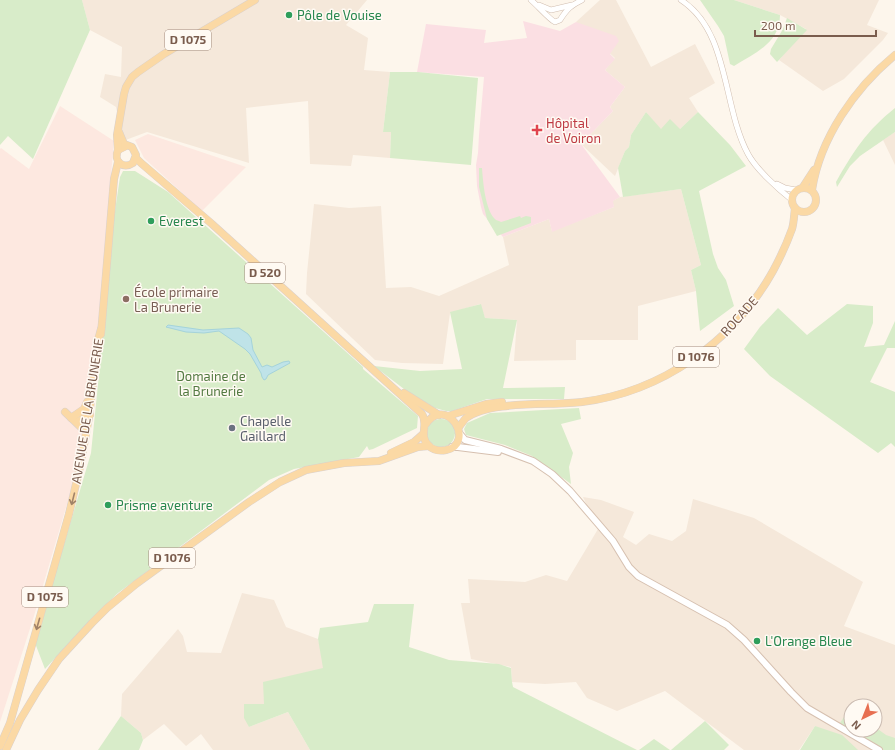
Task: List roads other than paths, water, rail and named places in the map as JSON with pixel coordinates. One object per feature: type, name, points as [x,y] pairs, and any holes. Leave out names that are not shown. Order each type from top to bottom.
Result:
[{"type":"main road","name":"D 1075","points":[[118,150],[117,135],[124,94],[132,77],[164,54],[255,0]]},
{"type":"main road","name":"D 1075","points":[[124,94],[134,80],[140,75],[262,0]]},
{"type":"main road","points":[[818,164],[792,196],[795,208],[804,212],[811,210],[816,204],[816,196],[812,190],[818,164],[831,135],[846,109],[867,82],[895,55]]},
{"type":"main road","points":[[118,130],[122,141],[126,146],[134,149],[136,158],[135,161],[124,164],[116,156],[118,150],[126,146]]},
{"type":"main road","name":"D 520","points":[[136,158],[158,179],[212,224],[422,414],[425,419],[425,425]]},
{"type":"main road","name":"D 520","points":[[124,164],[134,165],[158,179]]},
{"type":"main road","name":"AVENUE DE LA BRUNERIE","points":[[0,746],[10,723],[69,514],[80,467],[86,432],[91,415],[101,341],[114,179],[124,164]]},
{"type":"main road","points":[[799,189],[812,190]]},
{"type":"main road","name":"ROCADE","points":[[792,229],[795,208]]},
{"type":"main road","name":"ROCADE","points":[[459,431],[466,418],[486,410],[506,406],[583,402],[621,394],[664,376],[696,357],[730,328],[759,293],[778,261],[792,229],[804,212]]},
{"type":"main road","name":"AVENUE DE LA BRUNERIE","points":[[91,415],[94,368],[101,329]]},
{"type":"main road","points":[[74,420],[86,406],[94,368]]},
{"type":"main road","name":"D 520","points":[[379,376],[439,415]]},
{"type":"main road","name":"ROCADE","points":[[448,416],[493,403],[542,404]]},
{"type":"main road","points":[[65,412],[86,432]]},
{"type":"main road","points":[[74,420],[91,415]]},
{"type":"main road","points":[[514,454],[458,447],[440,451],[428,446],[423,434],[425,425],[431,418],[439,415],[448,416],[456,423],[465,440],[501,449],[534,461],[560,482],[613,541],[629,566],[638,576],[727,625],[744,640],[807,708],[879,750]]},
{"type":"main road","points":[[451,448],[457,441],[459,431]]},
{"type":"main road","name":"D 1076","points":[[369,461],[385,456],[414,442],[423,434]]},
{"type":"main road","name":"D 1076","points":[[20,720],[50,672],[74,642],[107,608],[136,584],[254,499],[280,482],[298,473],[313,468],[337,464],[379,461],[418,447],[428,446]]},
{"type":"main road","points":[[2,750],[20,720]]},
{"type":"main road","points":[[6,750],[20,720]]},
{"type":"street","points":[[531,0],[549,16],[551,20],[555,22],[560,20],[562,14],[572,5]]},
{"type":"street","points":[[536,4],[551,10],[572,5],[582,0]]},
{"type":"street","points":[[681,0],[694,11],[708,28],[716,46],[740,138],[754,163],[792,200]]},
{"type":"street","points":[[558,9],[562,14]]},
{"type":"street","points":[[549,16],[551,10]]},
{"type":"street","points":[[773,182],[785,188],[799,189]]},
{"type":"water","points":[[168,325],[203,330],[239,328],[251,338],[253,350],[262,367],[267,365],[272,367],[289,361],[290,363],[268,375],[264,380],[250,354],[219,331],[204,333],[186,332],[166,327]]},
{"type":"place","name":"Pôle de Vouise","points":[[289,15]]},
{"type":"place","name":"Hôpital de Voiron","points":[[537,130]]},
{"type":"place","name":"Everest","points":[[151,221]]},
{"type":"place","name":"École primaire La Brunerie","points":[[126,299]]},
{"type":"place","name":"Chapelle Gaillard","points":[[232,428]]},
{"type":"place","name":"Prisme aventure","points":[[108,505]]},
{"type":"place","name":"L'Orange Bleue","points":[[757,641]]},
{"type":"park label","name":"Domaine de la Brunerie","points":[[211,384]]}]
